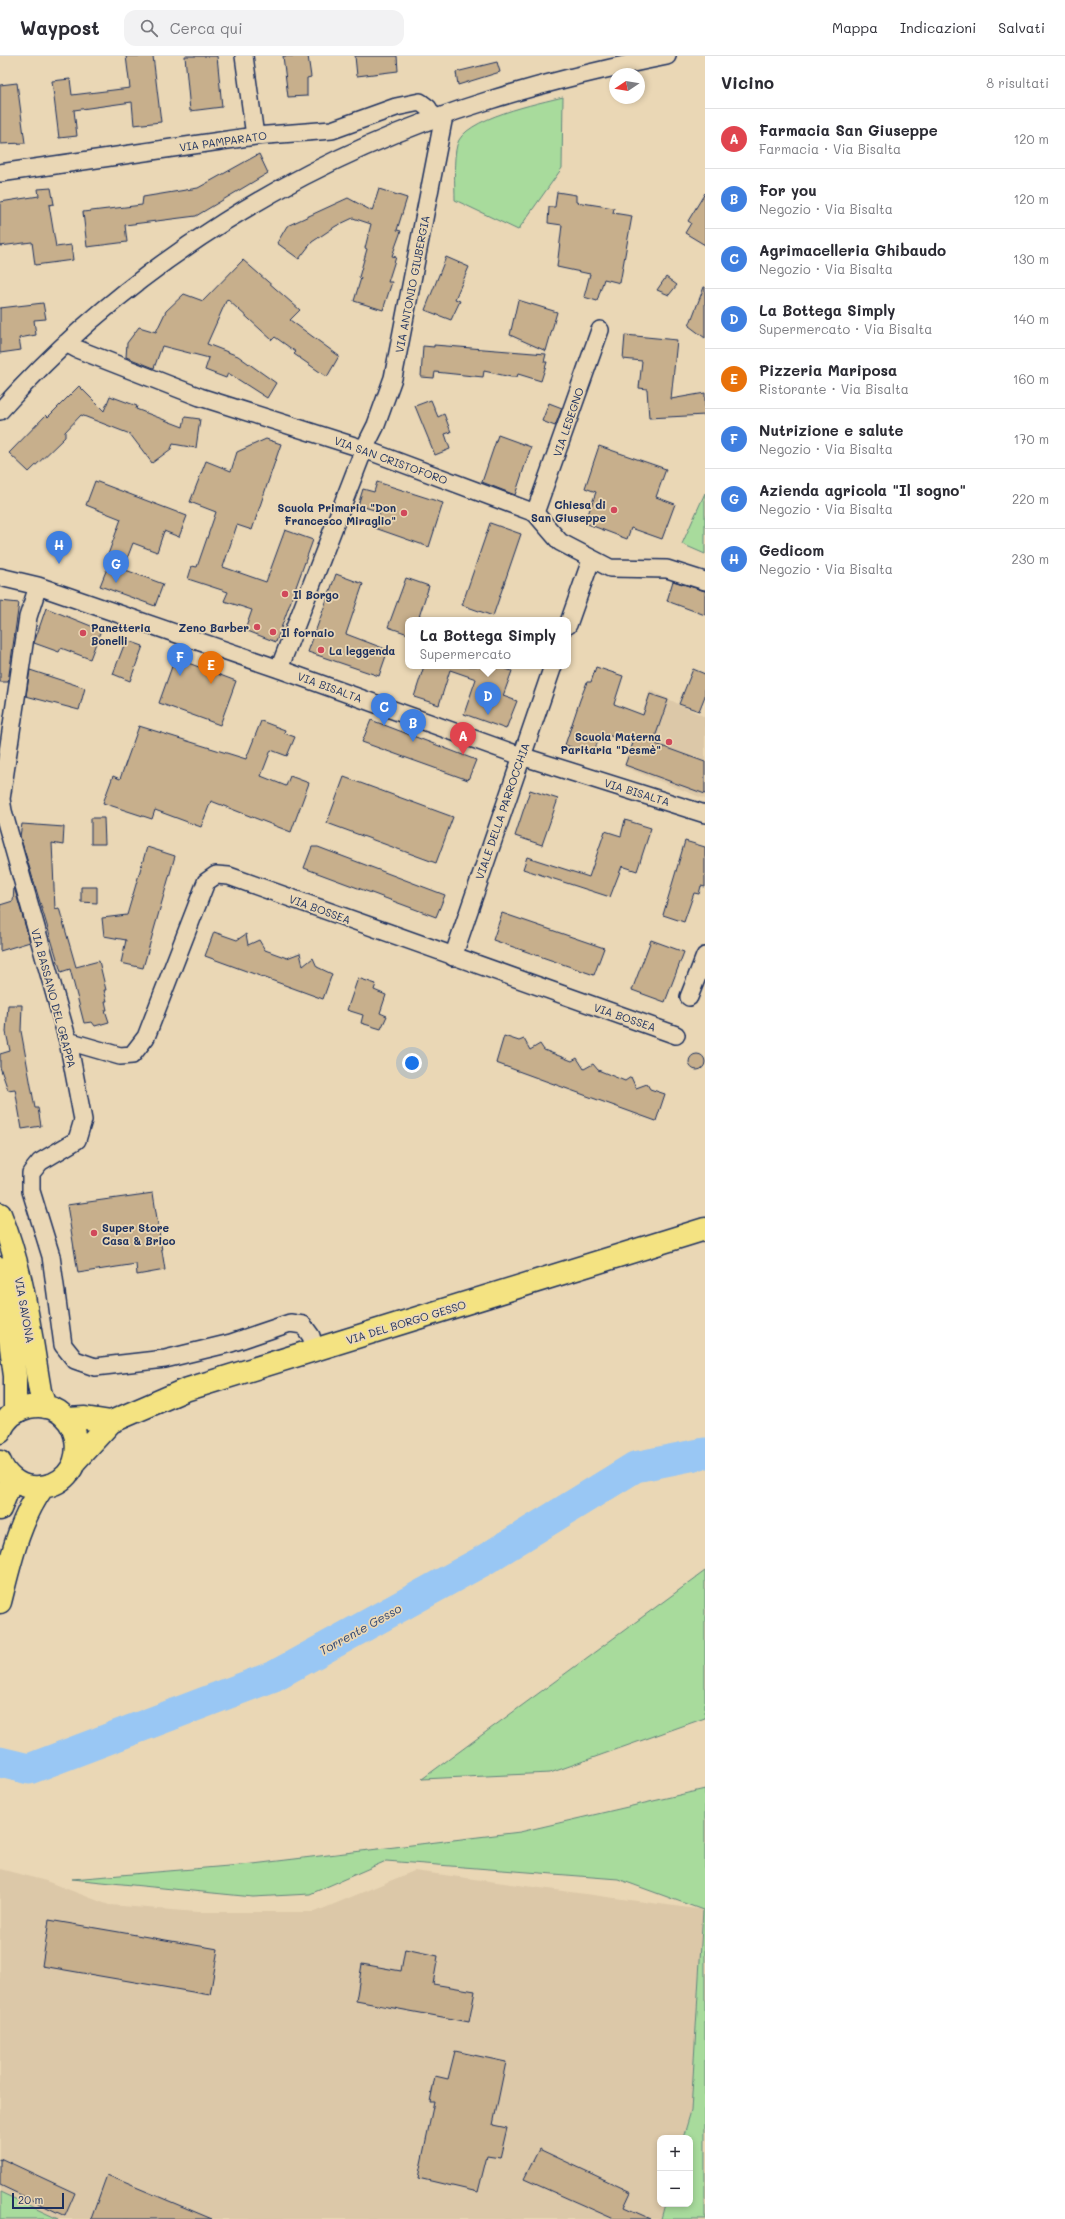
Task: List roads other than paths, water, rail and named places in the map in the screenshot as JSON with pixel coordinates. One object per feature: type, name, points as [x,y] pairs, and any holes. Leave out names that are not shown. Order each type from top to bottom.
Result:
[{"type":"main road","name":"VIA SAVONA","points":[[0,1214],[10,1239],[22,1285],[40,1391],[45,1407]]},
{"type":"main road","name":"VIA DEL BORGO GESSO","points":[[43,1488],[57,1483],[68,1473],[76,1460],[111,1422],[185,1390],[705,1230]]},
{"type":"main road","name":"VIA SAVONA","points":[[0,1268],[15,1376],[14,1413]]},
{"type":"main road","points":[[0,1432],[3,1424],[14,1413],[24,1408],[45,1407],[57,1411],[67,1419],[75,1431],[78,1446],[76,1460]]},
{"type":"main road","points":[[67,1419],[85,1418],[111,1422]]},
{"type":"main road","points":[[0,1509],[6,1470],[27,1486],[43,1488],[32,1503],[23,1523],[0,1602]]},
{"type":"street","points":[[244,56],[255,136]]},
{"type":"street","points":[[0,411],[39,368],[137,283],[221,224],[337,160],[439,117],[488,100],[547,84],[667,56]]},
{"type":"street","name":"VIA PAMPARATO","points":[[0,173],[255,136],[332,130],[396,107],[420,102],[439,117]]},
{"type":"street","name":"VIA ANTONIO GIUBERGIA","points":[[278,669],[364,448],[376,425],[393,378],[439,117]]},
{"type":"street","name":"VIA LESEGNO","points":[[536,513],[600,330]]},
{"type":"street","name":"VIA SAN CRISTOFORO","points":[[66,343],[77,349],[200,397],[364,448],[536,513],[560,542],[591,560],[610,568],[667,569],[705,582]]},
{"type":"street","points":[[571,617],[591,560]]},
{"type":"street","name":"VIA BISALTA","points":[[0,577],[38,586],[278,669],[521,756],[705,814]]},
{"type":"street","name":"VIA BASSANO DEL GRAPPA","points":[[38,586],[28,617],[1,799],[68,1041],[83,1120],[77,1140],[40,1162],[31,1173],[31,1191],[51,1256],[63,1345],[75,1360],[95,1367],[165,1359],[231,1343],[290,1323],[303,1325],[311,1336],[315,1350]]},
{"type":"street","name":"VIALE DELLA PARROCCHIA","points":[[453,957],[552,669]]},
{"type":"street","name":"VIA BOSSEA","points":[[68,1041],[120,1056],[132,1055],[146,1037],[206,882],[216,875],[229,876],[453,957],[676,1035]]},
{"type":"street","points":[[689,997],[705,956]]},
{"type":"waterway","name":"Torrente Gesso","points":[[0,1762],[29,1769],[274,1676],[481,1562],[635,1467],[705,1453]]},
{"type":"place","name":"Chiesa di San Giuseppe","points":[[614,510]]},
{"type":"place","name":"Scuola Primaria \"Don Francesco Miraglio\"","points":[[404,513]]},
{"type":"place","name":"Gedicom","points":[[59,564]]},
{"type":"place","name":"Azienda agricola \"Il sogno\"","points":[[116,583]]},
{"type":"place","name":"Il Borgo","points":[[285,594]]},
{"type":"place","name":"Zeno Barber","points":[[257,627]]},
{"type":"place","name":"Il fornaio","points":[[273,632]]},
{"type":"place","name":"Panetteria Bonelli","points":[[83,633]]},
{"type":"place","name":"La leggenda","points":[[321,650]]},
{"type":"place","name":"Nutrizione e salute","points":[[180,676]]},
{"type":"place","name":"Pizzeria Mariposa","points":[[211,684]]},
{"type":"place","name":"La Bottega Simply","points":[[488,715]]},
{"type":"place","name":"Agrimacelleria Ghibaudo","points":[[384,726]]},
{"type":"place","name":"For you","points":[[413,742]]},
{"type":"place","name":"Scuola Materna Paritaria \"Desmè\"","points":[[669,742]]},
{"type":"place","name":"Farmacia San Giuseppe","points":[[463,755]]},
{"type":"place","name":"Super Store Casa & Brico","points":[[94,1233]]}]
